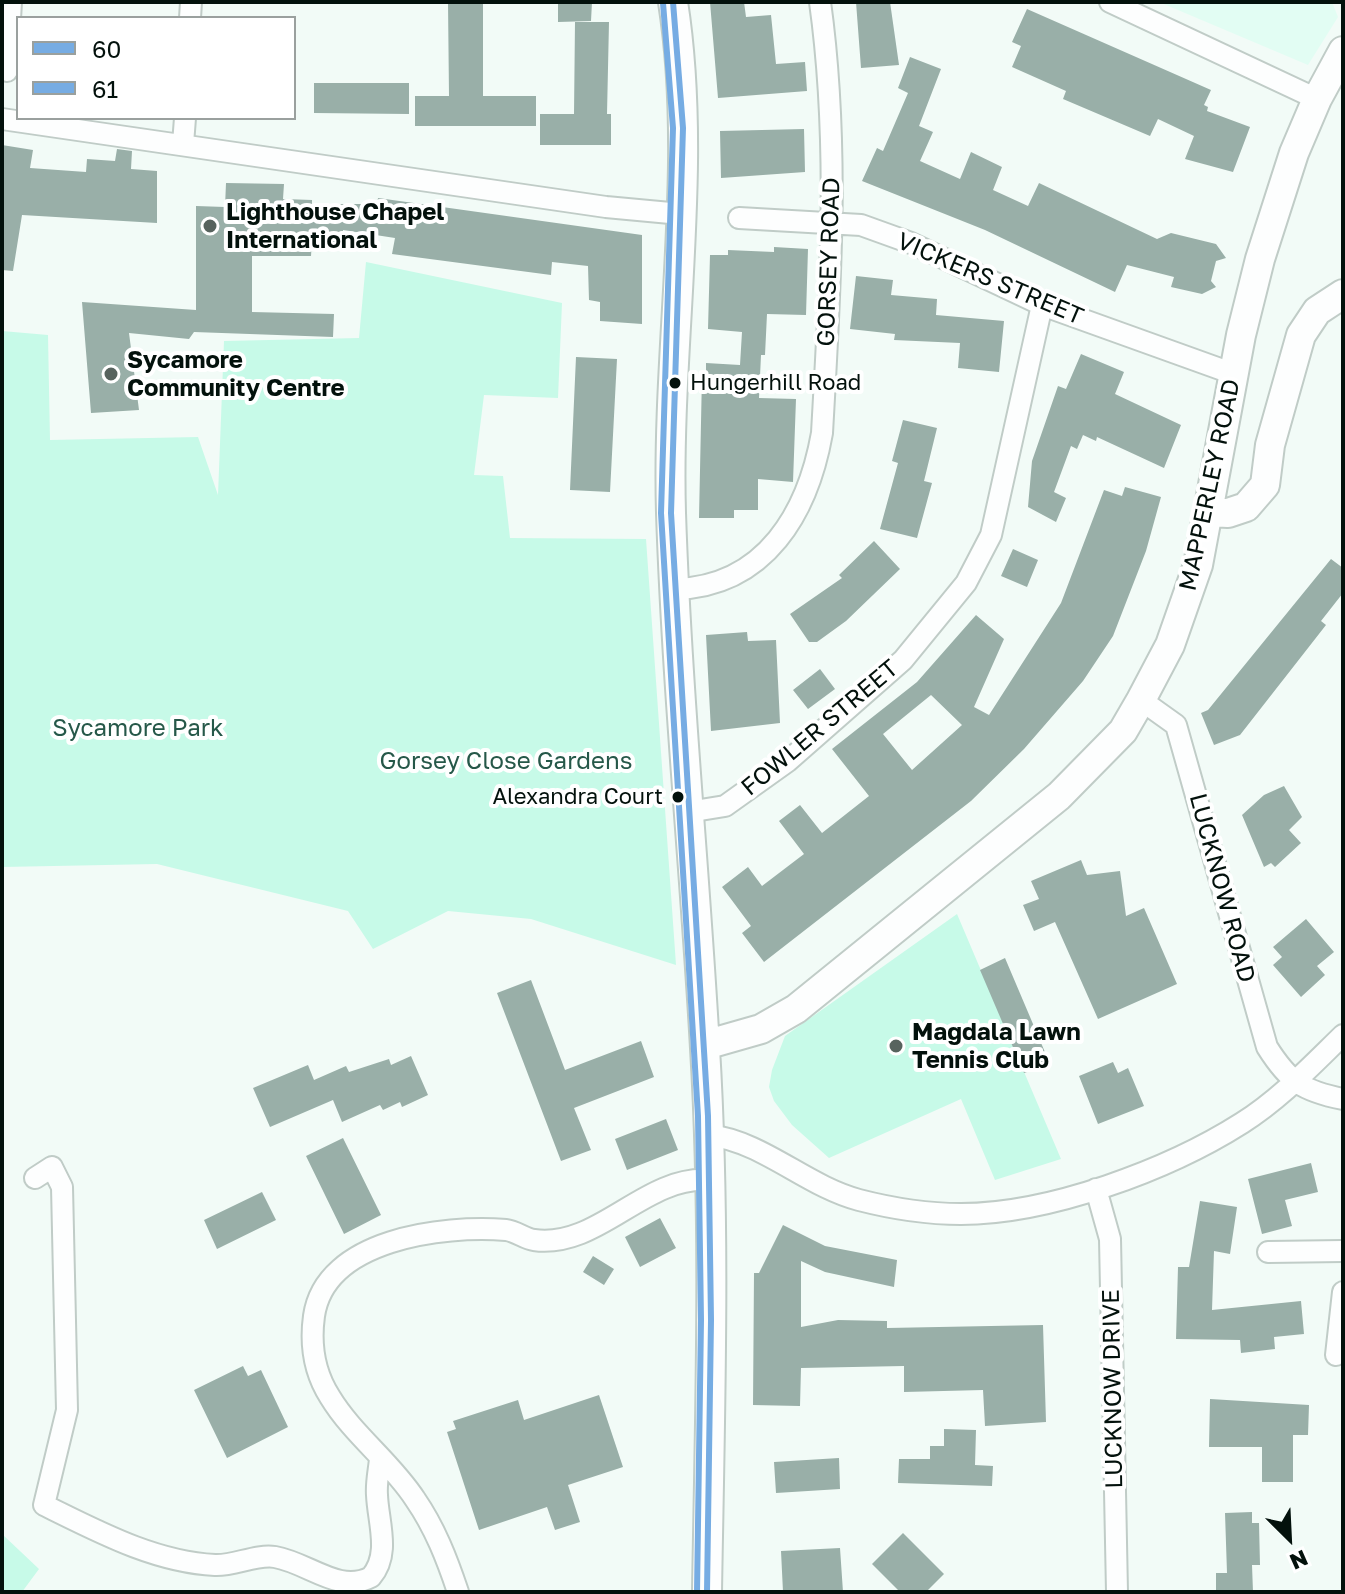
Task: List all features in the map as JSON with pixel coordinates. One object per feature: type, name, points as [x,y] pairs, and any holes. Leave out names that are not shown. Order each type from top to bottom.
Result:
[{"type":"main road","points":[[673,2],[683,90],[681,214],[670,438],[688,812],[709,1135],[711,1392],[707,1592]]},
{"type":"main road","name":"MAPPERLEY ROAD","points":[[705,1045],[761,1029],[808,1000],[1059,796],[1123,731],[1170,645],[1198,565],[1234,374],[1260,259],[1294,153],[1317,99],[1343,51]]},
{"type":"main road","points":[[1209,512],[1228,513],[1246,507],[1265,485],[1270,445],[1301,335],[1317,311],[1343,294]]},
{"type":"street","points":[[7,71],[6,28],[11,2]]},
{"type":"street","name":"GORSEY ROAD","points":[[676,589],[705,588],[734,575],[766,551],[801,508],[816,465],[822,433],[831,222],[829,87],[820,2]]},
{"type":"street","points":[[1110,2],[1317,99]]},
{"type":"street","points":[[2,119],[606,207],[681,214]]},
{"type":"street","points":[[183,144],[185,120]]},
{"type":"street","name":"VICKERS STREET","points":[[739,218],[861,225],[911,243],[1042,305],[1234,374]]},
{"type":"street","name":"FOWLER STREET","points":[[688,812],[725,806],[788,761],[903,660],[966,583],[991,535],[1042,305]]},
{"type":"street","name":"LUCKNOW ROAD","points":[[1141,700],[1176,725],[1267,1047],[1282,1072],[1296,1082]]},
{"type":"street","points":[[709,1135],[733,1138],[823,1188],[859,1200],[961,1214],[1026,1206],[1096,1189],[1177,1157],[1242,1123],[1296,1082],[1343,1035]]},
{"type":"street","points":[[1296,1082],[1309,1092],[1343,1099]]},
{"type":"street","points":[[35,1178],[52,1167],[62,1187],[67,1410],[44,1505],[105,1535],[168,1558],[217,1565],[274,1557],[306,1571],[339,1592],[355,1591],[372,1576],[381,1558],[383,1540],[376,1493],[380,1459]]},
{"type":"street","points":[[458,1592],[442,1545],[414,1497],[329,1396],[312,1351],[316,1305],[328,1280],[351,1259],[390,1241],[461,1230],[510,1230],[534,1241],[573,1237],[653,1193],[692,1179],[708,1180]]},
{"type":"street","name":"LUCKNOW DRIVE","points":[[1096,1189],[1110,1239],[1117,1592]]},
{"type":"street","points":[[1268,1252],[1343,1251]]},
{"type":"street","points":[[1336,1355],[1343,1292]]},
{"type":"shaded area","points":[[1159,2],[1332,2],[1338,17],[1308,65]]},
{"type":"green space","name":"Gorsey Close Gardens","points":[[366,262],[562,303],[558,398],[484,395],[474,475],[503,476],[510,538],[646,539],[676,965],[531,919],[448,911],[373,949],[348,911],[157,864],[2,867],[2,331],[48,335],[50,440],[198,437],[218,495],[224,341],[359,338]]},
{"type":"green space","name":"Magdala Lawn Tennis Club","points":[[957,914],[1061,1159],[995,1180],[961,1099],[829,1158],[792,1125],[774,1101],[769,1087],[785,1036]]},
{"type":"green space","points":[[2,1534],[39,1569],[22,1592],[2,1592]]},
{"type":"building","points":[[448,2],[483,2],[483,96],[536,96],[536,126],[415,126],[415,96],[449,96]]},
{"type":"building","points":[[558,2],[592,2],[591,21],[558,22]]},
{"type":"building","points":[[710,2],[744,2],[746,17],[771,15],[776,64],[805,62],[807,91],[718,98]]},
{"type":"building","points":[[856,2],[890,2],[899,65],[861,68]]},
{"type":"building","points":[[1027,9],[1211,90],[1204,105],[1208,107],[1207,111],[1250,127],[1233,172],[1185,159],[1194,136],[1158,119],[1150,136],[1063,99],[1066,91],[1012,67],[1021,46],[1012,42]]},
{"type":"building","points":[[575,22],[609,22],[607,114],[611,114],[611,145],[540,145],[540,114],[574,114]]},
{"type":"building","points":[[910,57],[941,69],[919,126],[933,132],[920,161],[960,179],[971,152],[1002,167],[993,190],[1028,206],[1039,183],[1157,239],[1171,233],[1216,244],[1226,258],[1216,261],[1211,281],[1216,287],[1202,294],[1171,287],[1174,277],[1127,265],[1115,292],[985,230],[862,181],[877,148],[883,151],[908,93],[898,88]]},
{"type":"building","points":[[314,83],[409,83],[409,114],[314,113]]},
{"type":"building","points":[[804,129],[805,172],[721,178],[720,131]]},
{"type":"building","points":[[2,145],[33,150],[30,168],[86,172],[87,159],[115,161],[117,149],[132,151],[131,169],[157,171],[157,223],[22,215],[13,271],[2,270]]},
{"type":"building","points":[[226,183],[284,184],[283,199],[312,200],[312,204],[377,204],[378,198],[642,235],[642,324],[600,321],[600,302],[589,300],[588,266],[552,262],[551,275],[392,254],[395,238],[343,230],[343,242],[312,241],[311,256],[252,256],[252,312],[334,314],[333,337],[194,332],[189,339],[129,333],[139,410],[91,413],[82,302],[196,310],[196,206],[225,207]]},
{"type":"building","points":[[774,247],[808,249],[806,315],[767,314],[765,355],[761,355],[759,398],[796,399],[793,482],[758,479],[758,510],[734,510],[734,518],[699,518],[702,375],[706,375],[706,363],[740,365],[742,332],[708,329],[710,255],[728,255],[728,250],[774,252]]},
{"type":"building","points":[[856,276],[893,280],[891,295],[937,299],[936,315],[1004,321],[999,372],[958,368],[960,343],[894,340],[895,334],[850,329]]},
{"type":"building","points":[[1081,354],[1124,372],[1115,394],[1181,425],[1164,468],[1097,437],[1096,441],[1083,435],[1077,449],[1071,446],[1054,492],[1066,498],[1056,522],[1028,507],[1032,461],[1058,386],[1066,389]]},
{"type":"building","points":[[576,357],[617,359],[610,492],[570,490]]},
{"type":"building","points":[[903,420],[937,428],[924,481],[932,483],[917,538],[880,529],[898,463],[892,461]]},
{"type":"building","points":[[1125,487],[1161,497],[1146,551],[1113,636],[1083,681],[1024,749],[971,801],[764,962],[742,933],[751,926],[722,887],[748,867],[762,886],[804,854],[779,821],[800,805],[822,833],[869,796],[832,749],[917,682],[976,615],[1004,639],[974,707],[989,715],[1061,603],[1104,490],[1122,496]],"holes":[[[931,695],[962,725],[912,770],[883,734]]]},
{"type":"building","points":[[874,541],[900,569],[846,621],[817,642],[809,642],[790,614],[842,578],[839,575]]},
{"type":"building","points":[[1013,549],[1038,560],[1027,587],[1001,576]]},
{"type":"building","points":[[1331,559],[1343,568],[1343,593],[1321,621],[1326,625],[1240,735],[1214,745],[1201,713],[1208,710]]},
{"type":"building","points":[[747,632],[748,641],[776,640],[780,723],[711,731],[706,635]]},
{"type":"building","points":[[820,669],[835,689],[808,709],[793,690]]},
{"type":"building","points":[[1284,786],[1302,817],[1289,830],[1301,843],[1275,867],[1271,863],[1264,867],[1242,815],[1264,795]]},
{"type":"building","points":[[1081,860],[1087,875],[1120,871],[1126,916],[1144,908],[1177,984],[1098,1019],[1055,922],[1034,931],[1023,905],[1039,899],[1031,881]]},
{"type":"building","points":[[1306,919],[1334,952],[1317,966],[1325,975],[1301,997],[1273,965],[1282,957],[1273,947]]},
{"type":"building","points":[[1005,958],[1050,1064],[1024,1073],[980,970]]},
{"type":"building","points":[[531,980],[565,1070],[641,1041],[654,1077],[574,1108],[591,1150],[561,1161],[497,993]]},
{"type":"building","points":[[411,1056],[428,1095],[402,1107],[400,1102],[383,1110],[380,1105],[342,1122],[333,1100],[270,1127],[253,1088],[308,1065],[314,1080],[346,1066],[349,1072],[389,1059],[391,1065]]},
{"type":"building","points":[[1113,1062],[1118,1073],[1128,1068],[1144,1106],[1098,1124],[1079,1076]]},
{"type":"building","points":[[666,1119],[678,1150],[627,1170],[615,1139]]},
{"type":"building","points":[[343,1138],[381,1215],[344,1234],[306,1156]]},
{"type":"building","points":[[1311,1163],[1318,1192],[1285,1200],[1292,1226],[1262,1234],[1248,1179]]},
{"type":"building","points":[[262,1192],[276,1220],[217,1249],[204,1220]]},
{"type":"building","points":[[1200,1201],[1237,1207],[1230,1254],[1214,1251],[1212,1310],[1301,1301],[1304,1334],[1274,1337],[1275,1349],[1241,1353],[1240,1340],[1176,1339],[1178,1267],[1189,1267]]},
{"type":"building","points":[[660,1218],[676,1248],[640,1267],[625,1237]]},
{"type":"building","points":[[783,1225],[825,1246],[897,1260],[894,1287],[825,1272],[801,1261],[801,1327],[838,1320],[887,1321],[887,1328],[1043,1325],[1046,1422],[985,1426],[983,1390],[904,1392],[904,1366],[801,1368],[800,1406],[753,1405],[754,1273],[759,1273]]},
{"type":"building","points":[[593,1256],[614,1269],[604,1285],[583,1272]]},
{"type":"building","points":[[243,1366],[248,1376],[261,1370],[288,1427],[227,1458],[194,1390]]},
{"type":"building","points":[[599,1395],[623,1467],[568,1485],[580,1522],[555,1530],[547,1507],[479,1530],[447,1432],[456,1429],[453,1421],[518,1400],[524,1420]]},
{"type":"building","points":[[1210,1399],[1309,1405],[1308,1435],[1293,1435],[1293,1482],[1262,1482],[1262,1447],[1209,1447]]},
{"type":"building","points":[[944,1429],[976,1430],[975,1465],[993,1466],[992,1486],[898,1483],[899,1459],[930,1459],[930,1446],[944,1446]]},
{"type":"building","points":[[839,1458],[840,1489],[776,1493],[774,1462]]},
{"type":"building","points":[[1252,1512],[1252,1523],[1259,1523],[1260,1565],[1252,1565],[1253,1592],[1216,1592],[1216,1573],[1227,1573],[1225,1513]]},
{"type":"building","points":[[903,1533],[944,1574],[926,1592],[900,1592],[872,1564]]},
{"type":"building","points":[[840,1548],[843,1592],[783,1592],[781,1551]]},
{"type":"transit line","name":"60","points":[[673,2],[683,128],[671,513],[708,1116],[711,1320],[707,1592]]},
{"type":"transit line","name":"61","points":[[663,3],[673,128],[661,513],[698,1116],[701,1320],[697,1592]]},
{"type":"place","name":"Lighthouse Chapel International","points":[[210,226]]},
{"type":"place","name":"Sycamore Community Centre","points":[[111,374]]},
{"type":"place","name":"Hungerhill Road","points":[[675,383]]},
{"type":"place","name":"Alexandra Court","points":[[678,797]]},
{"type":"place","name":"Magdala Lawn Tennis Club","points":[[896,1046]]},
{"type":"park label","name":"Sycamore Park","points":[[138,728]]}]
